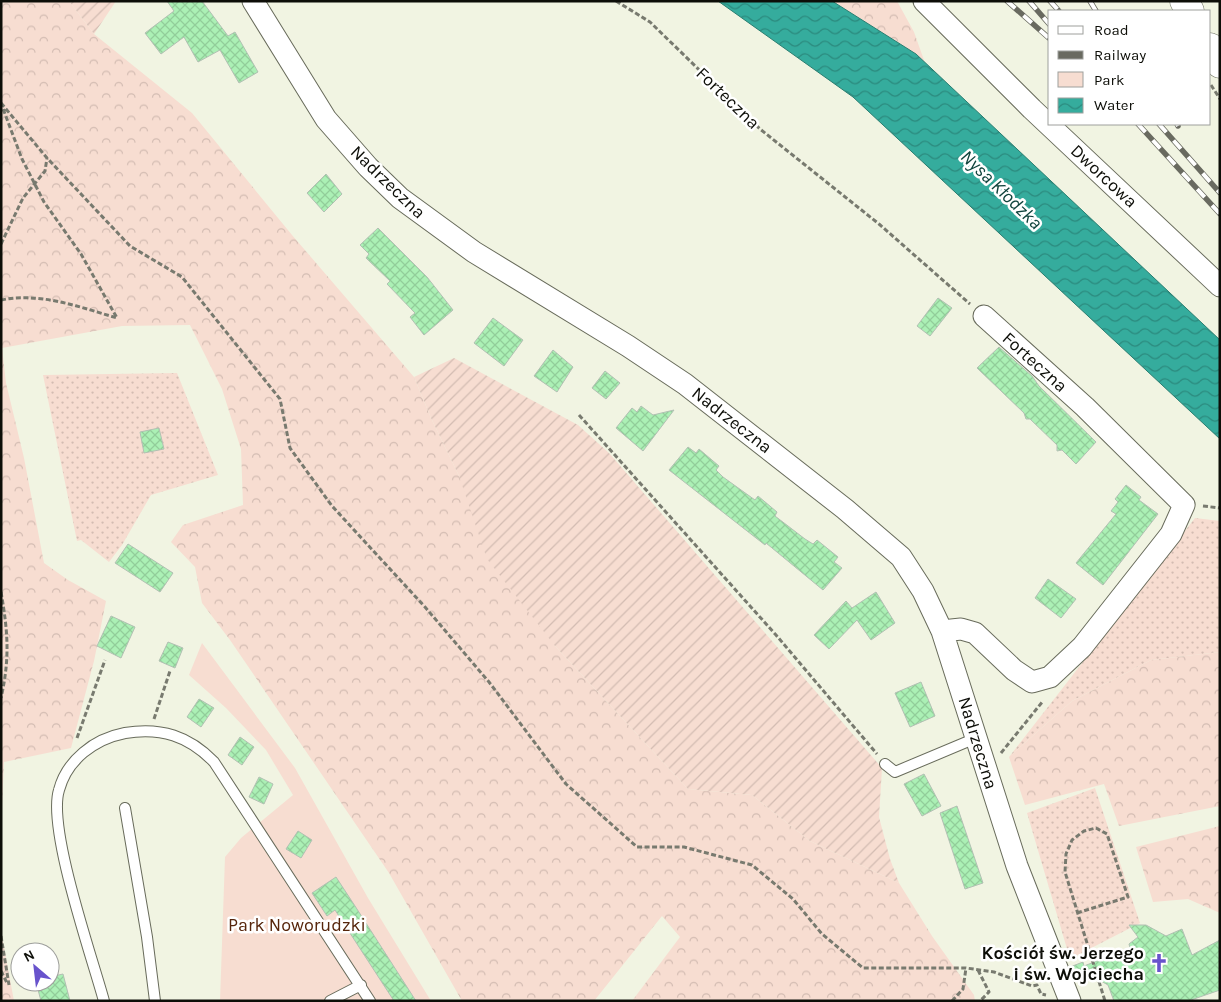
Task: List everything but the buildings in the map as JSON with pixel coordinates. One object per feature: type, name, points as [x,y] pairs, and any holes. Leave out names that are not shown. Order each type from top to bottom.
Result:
[{"type":"main road","points":[[1211,48],[1220,64]]},
{"type":"street","name":"Nadrzeczna","points":[[253,1],[326,119],[368,167],[400,198],[474,252],[628,346],[685,384],[845,509],[901,557],[923,591],[942,631],[1016,866],[1070,1001]]},
{"type":"street","name":"Dworcowa","points":[[924,1],[1048,124]]},
{"type":"street","name":"Dworcowa","points":[[1049,125],[1220,286]]},
{"type":"street","name":"Forteczna","points":[[984,316],[1085,407],[1184,505],[1171,534],[1082,647],[1050,677]]},
{"type":"street","points":[[942,631],[961,629],[975,633],[1014,670],[1032,682],[1050,677]]},
{"type":"lane","points":[[104,1001],[67,869],[57,816],[58,791],[74,759],[100,742],[118,734],[150,731],[180,736],[202,750],[214,762],[370,1001]]},
{"type":"lane","points":[[885,764],[895,772],[976,738]]},
{"type":"lane","points":[[125,808],[147,937],[155,1001]]},
{"type":"lane","points":[[330,1001],[361,985]]},
{"type":"path","name":"Forteczna","points":[[616,1],[650,22],[760,129],[879,224],[984,316]]},
{"type":"path","points":[[1211,84],[1220,99]]},
{"type":"path","points":[[1,104],[47,158],[130,246],[182,278],[280,399],[290,448],[332,506],[425,607],[489,682],[566,784],[637,847],[684,847],[752,865],[793,899],[822,934],[863,968],[966,968],[994,972],[1032,986],[1037,985],[1041,994],[1047,995],[1050,1001]]},
{"type":"path","points":[[1,104],[22,158],[44,202],[82,254],[118,318],[61,302],[16,297],[1,300]]},
{"type":"path","points":[[1,244],[23,198],[45,171],[47,158]]},
{"type":"path","points":[[579,415],[776,635],[885,764]]},
{"type":"path","points":[[1,592],[6,621],[8,666],[1,698]]},
{"type":"path","points":[[74,759],[77,738],[105,660]]},
{"type":"path","points":[[150,731],[170,671]]},
{"type":"path","points":[[998,757],[1054,687],[1050,677]]},
{"type":"path","points":[[1077,913],[1128,897],[1107,834],[1096,828],[1084,830],[1072,840],[1066,854],[1065,872],[1077,913],[1105,1001]]},
{"type":"path","points":[[1,936],[9,985],[1,971]]},
{"type":"path","points":[[952,1001],[963,989],[966,968]]},
{"type":"path","points":[[978,970],[989,992]]},
{"type":"path","points":[[980,1001],[989,992]]},
{"type":"path","points":[[985,1001],[989,992]]},
{"type":"green space","points":[[1,1],[69,1],[94,34],[192,113],[292,235],[414,377],[459,476],[555,646],[688,789],[752,795],[810,841],[899,883],[932,936],[974,995],[975,1001],[632,1001],[680,937],[662,916],[594,1001],[462,1001],[389,873],[230,640],[202,603],[195,567],[171,542],[183,525],[243,505],[241,449],[222,389],[190,325],[122,326],[2,348],[6,383],[24,458],[44,563],[68,580],[106,601],[94,661],[71,748],[4,762],[1,829]]},
{"type":"green space","points":[[69,1],[116,1],[94,34]]},
{"type":"green space","points":[[832,1],[897,1],[914,32],[925,63],[916,54]]},
{"type":"green space","points":[[454,358],[578,425],[609,453],[882,768],[879,817],[890,859],[899,883],[810,841],[752,795],[688,789],[555,646],[487,559],[459,476],[414,377]]},
{"type":"green space","points":[[177,373],[218,475],[151,495],[122,545],[109,562],[81,540],[77,541],[43,375]]},
{"type":"green space","points":[[1195,518],[1220,521],[1220,652],[1151,660],[1072,701],[1009,757]]},
{"type":"green space","name":"Park Noworudzki","points":[[202,643],[295,768],[368,898],[431,1001],[220,1001],[225,857],[241,838],[293,795],[266,750],[226,708],[189,675]]},
{"type":"green space","points":[[1220,652],[1220,806],[1119,826],[1104,784],[1025,805],[1009,757],[1072,701],[1151,660]]},
{"type":"green space","points":[[1095,788],[1140,923],[1070,959],[1027,813]]},
{"type":"green space","points":[[1220,826],[1220,913],[1188,899],[1153,902],[1136,847]]},
{"type":"green space","points":[[1,931],[10,979],[10,992],[12,992],[14,1001],[1,1001]]},
{"type":"water","name":"Nysa Kłodzka","points":[[718,1],[832,1],[916,54],[1220,340],[1220,439],[853,97]]},
{"type":"railway","points":[[1007,1],[1048,37]]},
{"type":"railway","points":[[1029,1],[1048,23]]},
{"type":"railway","points":[[1050,1],[1058,10]]},
{"type":"railway","points":[[1090,1],[1095,10]]},
{"type":"railway","points":[[1139,125],[1220,214]]},
{"type":"railway","points":[[1160,125],[1220,193]]},
{"type":"place","name":"Kościół św. Jerzego i św. Wojciecha","points":[[1159,963]]}]
